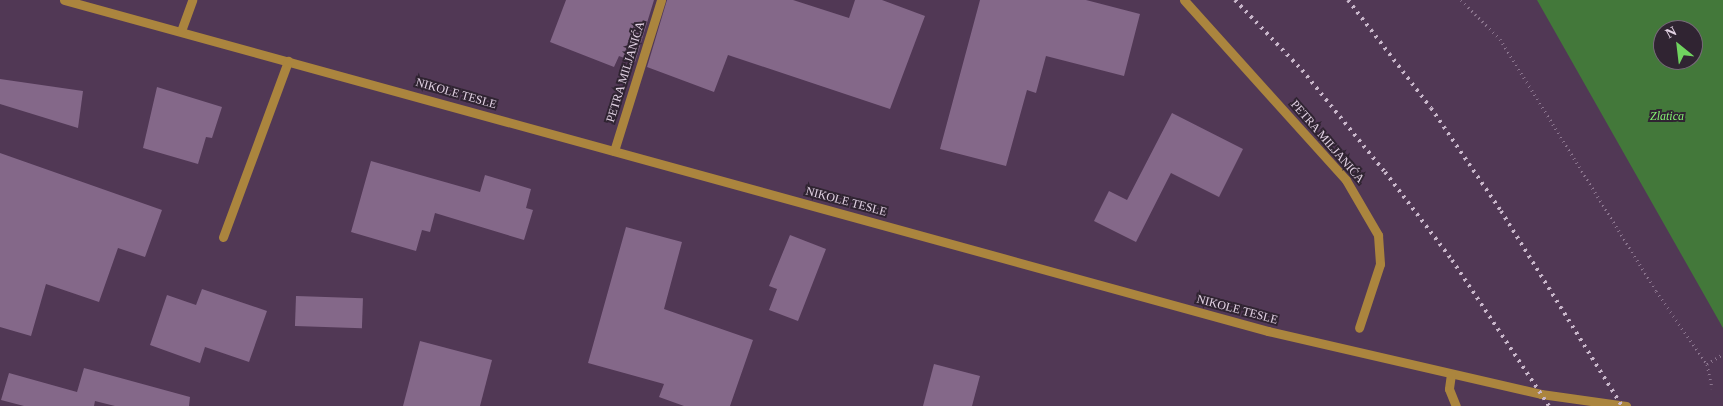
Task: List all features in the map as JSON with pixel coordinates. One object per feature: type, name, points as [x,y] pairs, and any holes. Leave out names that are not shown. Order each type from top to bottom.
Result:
[{"type":"street","name":"NIKOLE TESLE","points":[[64,0],[1259,329],[1451,374],[1626,406]]},
{"type":"street","points":[[181,31],[192,0]]},
{"type":"street","name":"PETRA MILJANIĆA","points":[[614,151],[661,0]]},
{"type":"street","name":"PETRA MILJANIĆA","points":[[1184,0],[1346,180],[1378,235],[1380,264],[1359,328]]},
{"type":"street","points":[[224,237],[288,61]]},
{"type":"street","points":[[1451,374],[1449,389],[1456,406]]},
{"type":"path","points":[[1462,0],[1500,39],[1656,291],[1707,364],[1712,388]]},
{"type":"path","points":[[1707,364],[1723,354]]},
{"type":"green space","name":"Zlatica","points":[[1537,0],[1723,0],[1723,328]]},
{"type":"building","points":[[566,0],[654,0],[635,62],[619,56],[614,67],[550,42]]},
{"type":"building","points":[[667,0],[793,0],[849,18],[855,0],[882,0],[925,16],[890,109],[728,55],[714,92],[647,67]]},
{"type":"building","points":[[980,0],[1086,0],[1140,14],[1124,76],[1046,56],[1036,93],[1027,90],[1006,166],[940,149]]},
{"type":"building","points":[[0,79],[83,91],[78,128],[0,104]]},
{"type":"building","points":[[157,87],[222,107],[212,138],[206,137],[198,164],[143,148]]},
{"type":"building","points":[[1172,113],[1243,149],[1219,197],[1171,173],[1136,242],[1094,221],[1109,191],[1127,200]]},
{"type":"building","points":[[0,153],[162,210],[145,257],[118,248],[99,302],[46,284],[31,336],[0,327]]},
{"type":"building","points":[[371,161],[480,192],[485,175],[531,189],[526,208],[533,210],[524,240],[435,213],[430,232],[422,230],[416,251],[351,232]]},
{"type":"building","points":[[626,227],[682,242],[664,309],[753,340],[730,406],[684,406],[659,397],[664,384],[588,363]]},
{"type":"building","points":[[790,235],[826,249],[798,321],[769,310],[777,289],[769,286]]},
{"type":"building","points":[[202,289],[267,311],[249,362],[205,347],[200,363],[150,345],[167,295],[196,305]]},
{"type":"building","points":[[296,296],[363,298],[362,328],[295,326]]},
{"type":"building","points":[[420,341],[492,360],[480,406],[403,406]]},
{"type":"building","points":[[934,364],[980,376],[972,406],[923,406]]},
{"type":"building","points":[[84,368],[190,397],[189,406],[115,406],[95,401],[94,406],[24,406],[1,400],[9,373],[77,392]]},
{"type":"railway","points":[[1235,0],[1302,70],[1385,172],[1452,260],[1549,406]]},
{"type":"railway","points":[[1348,0],[1431,108],[1501,211],[1622,406]]}]
